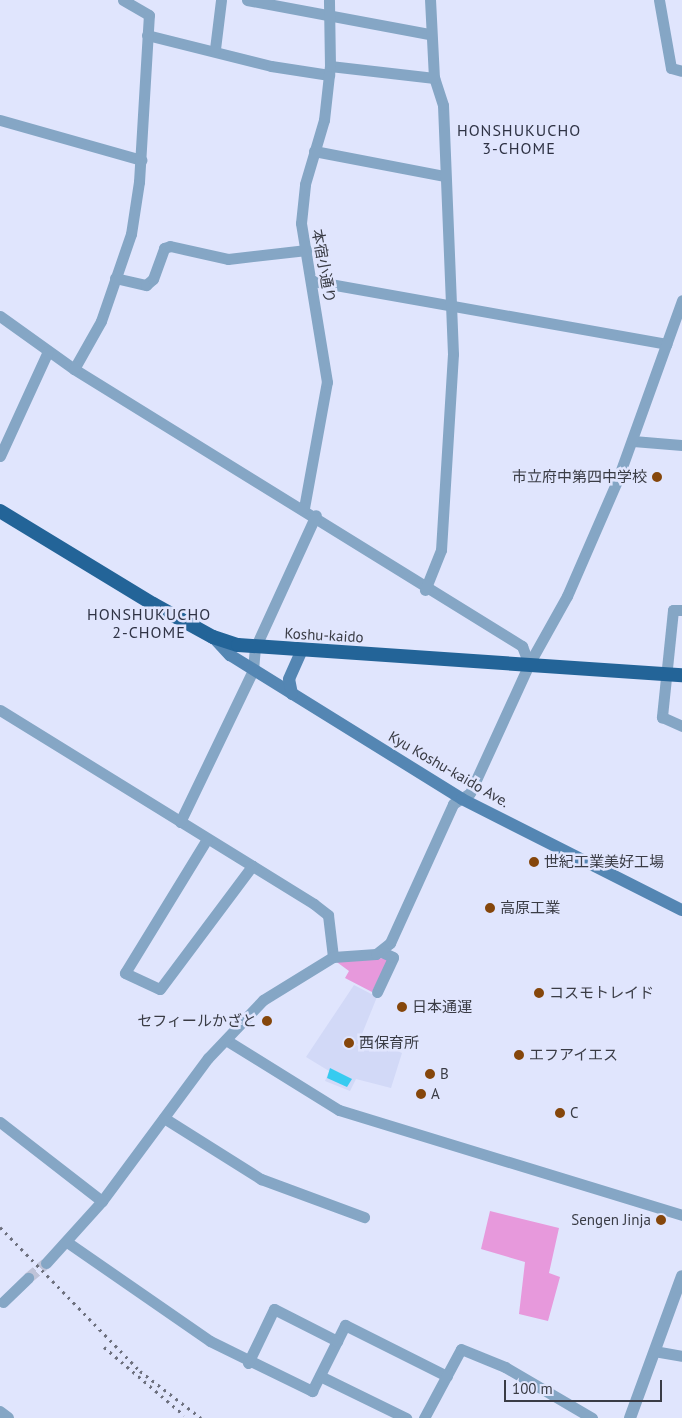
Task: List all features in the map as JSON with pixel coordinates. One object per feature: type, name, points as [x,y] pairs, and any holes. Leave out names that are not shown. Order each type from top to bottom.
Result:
[{"type":"highway","name":"Koshu-kaido","points":[[0,511],[199,630],[213,637],[255,648],[682,675]]},
{"type":"main road","name":"Kyu Koshu-kaido Ave.","points":[[213,637],[253,670],[462,799],[682,910]]},
{"type":"main road","points":[[292,694],[289,679],[302,650]]},
{"type":"street","points":[[74,369],[101,320],[131,234],[141,160],[149,15],[122,0]]},
{"type":"street","points":[[215,49],[221,0]]},
{"type":"street","points":[[247,0],[429,34]]},
{"type":"street","name":"本宿小通り","points":[[304,508],[327,382],[313,281],[301,223],[314,151],[324,120],[330,70],[326,16],[329,0]]},
{"type":"street","points":[[425,590],[441,550],[447,491],[452,304],[444,176],[443,105],[434,78],[429,34],[430,0]]},
{"type":"street","points":[[659,0],[670,68],[682,71]]},
{"type":"street","points":[[147,35],[215,49],[271,66],[434,78]]},
{"type":"street","points":[[0,120],[141,160]]},
{"type":"street","points":[[314,151],[444,176]]},
{"type":"street","points":[[115,278],[146,285],[153,279],[164,248],[170,246],[228,259],[306,250]]},
{"type":"street","points":[[313,281],[668,340],[682,338]]},
{"type":"street","points":[[382,952],[390,943],[453,804],[470,793],[529,664],[568,596],[632,441],[682,300]]},
{"type":"street","points":[[0,316],[74,369],[316,515],[425,590],[522,646],[529,664]]},
{"type":"street","points":[[0,456],[48,351]]},
{"type":"street","points":[[632,441],[682,445]]},
{"type":"street","points":[[180,822],[253,670],[255,648],[316,515]]},
{"type":"street","points":[[682,610],[673,610],[662,717],[682,726]]},
{"type":"street","points":[[0,710],[328,915],[333,957]]},
{"type":"street","points":[[207,839],[125,972],[160,989],[252,866]]},
{"type":"street","points":[[46,1263],[67,1242],[102,1200],[226,1040],[263,1000],[333,957],[382,952],[393,957],[377,992]]},
{"type":"street","points":[[226,1040],[339,1110],[682,1215]]},
{"type":"street","points":[[164,1118],[261,1180],[364,1217]]},
{"type":"street","points":[[0,1122],[102,1200]]},
{"type":"street","points":[[67,1242],[248,1362],[312,1391],[345,1325],[448,1376]]},
{"type":"street","points":[[630,1418],[682,1276]]},
{"type":"street","points":[[1,1302],[28,1278]]},
{"type":"street","points":[[248,1362],[274,1309],[337,1341]]},
{"type":"street","points":[[424,1418],[461,1350],[504,1366],[592,1418]]},
{"type":"street","points":[[654,1351],[682,1356]]},
{"type":"street","points":[[320,1376],[406,1418]]},
{"type":"street","points":[[0,1412],[8,1418]]},
{"type":"shaded area","points":[[389,958],[372,992],[345,978],[349,971],[334,960]]},
{"type":"shaded area","name":"西保育所","points":[[354,985],[377,997],[362,1034],[402,1053],[391,1088],[356,1079],[350,1091],[325,1081],[329,1071],[306,1057]]},
{"type":"shaded area","points":[[490,1211],[559,1228],[549,1273],[560,1277],[548,1321],[519,1314],[525,1262],[481,1249]]},
{"type":"water","points":[[330,1068],[352,1079],[347,1087],[327,1078]]},
{"type":"tunnel","points":[[28,1278],[46,1263]]},
{"type":"railway","points":[[0,1227],[140,1371],[201,1418]]},
{"type":"railway","points":[[104,1347],[184,1415]]},
{"type":"place","name":"市立府中第四中学校","points":[[657,477]]},
{"type":"place","name":"世紀工業美好工場","points":[[534,862]]},
{"type":"place","name":"高原工業","points":[[490,908]]},
{"type":"place","name":"コスモトレイド","points":[[539,993]]},
{"type":"place","name":"日本通運","points":[[402,1007]]},
{"type":"place","name":"セフィールかざと","points":[[267,1021]]},
{"type":"place","name":"西保育所","points":[[349,1043]]},
{"type":"place","name":"エフアイエス","points":[[519,1055]]},
{"type":"place","name":"B","points":[[430,1074]]},
{"type":"place","name":"A","points":[[421,1094]]},
{"type":"place","name":"C","points":[[560,1113]]},
{"type":"place","name":"Sengen Jinja","points":[[661,1220]]},
{"type":"district","name":"HONSHUKUCHO 3-CHOME","points":[[519,139]]},
{"type":"district","name":"HONSHUKUCHO 2-CHOME","points":[[149,623]]}]
